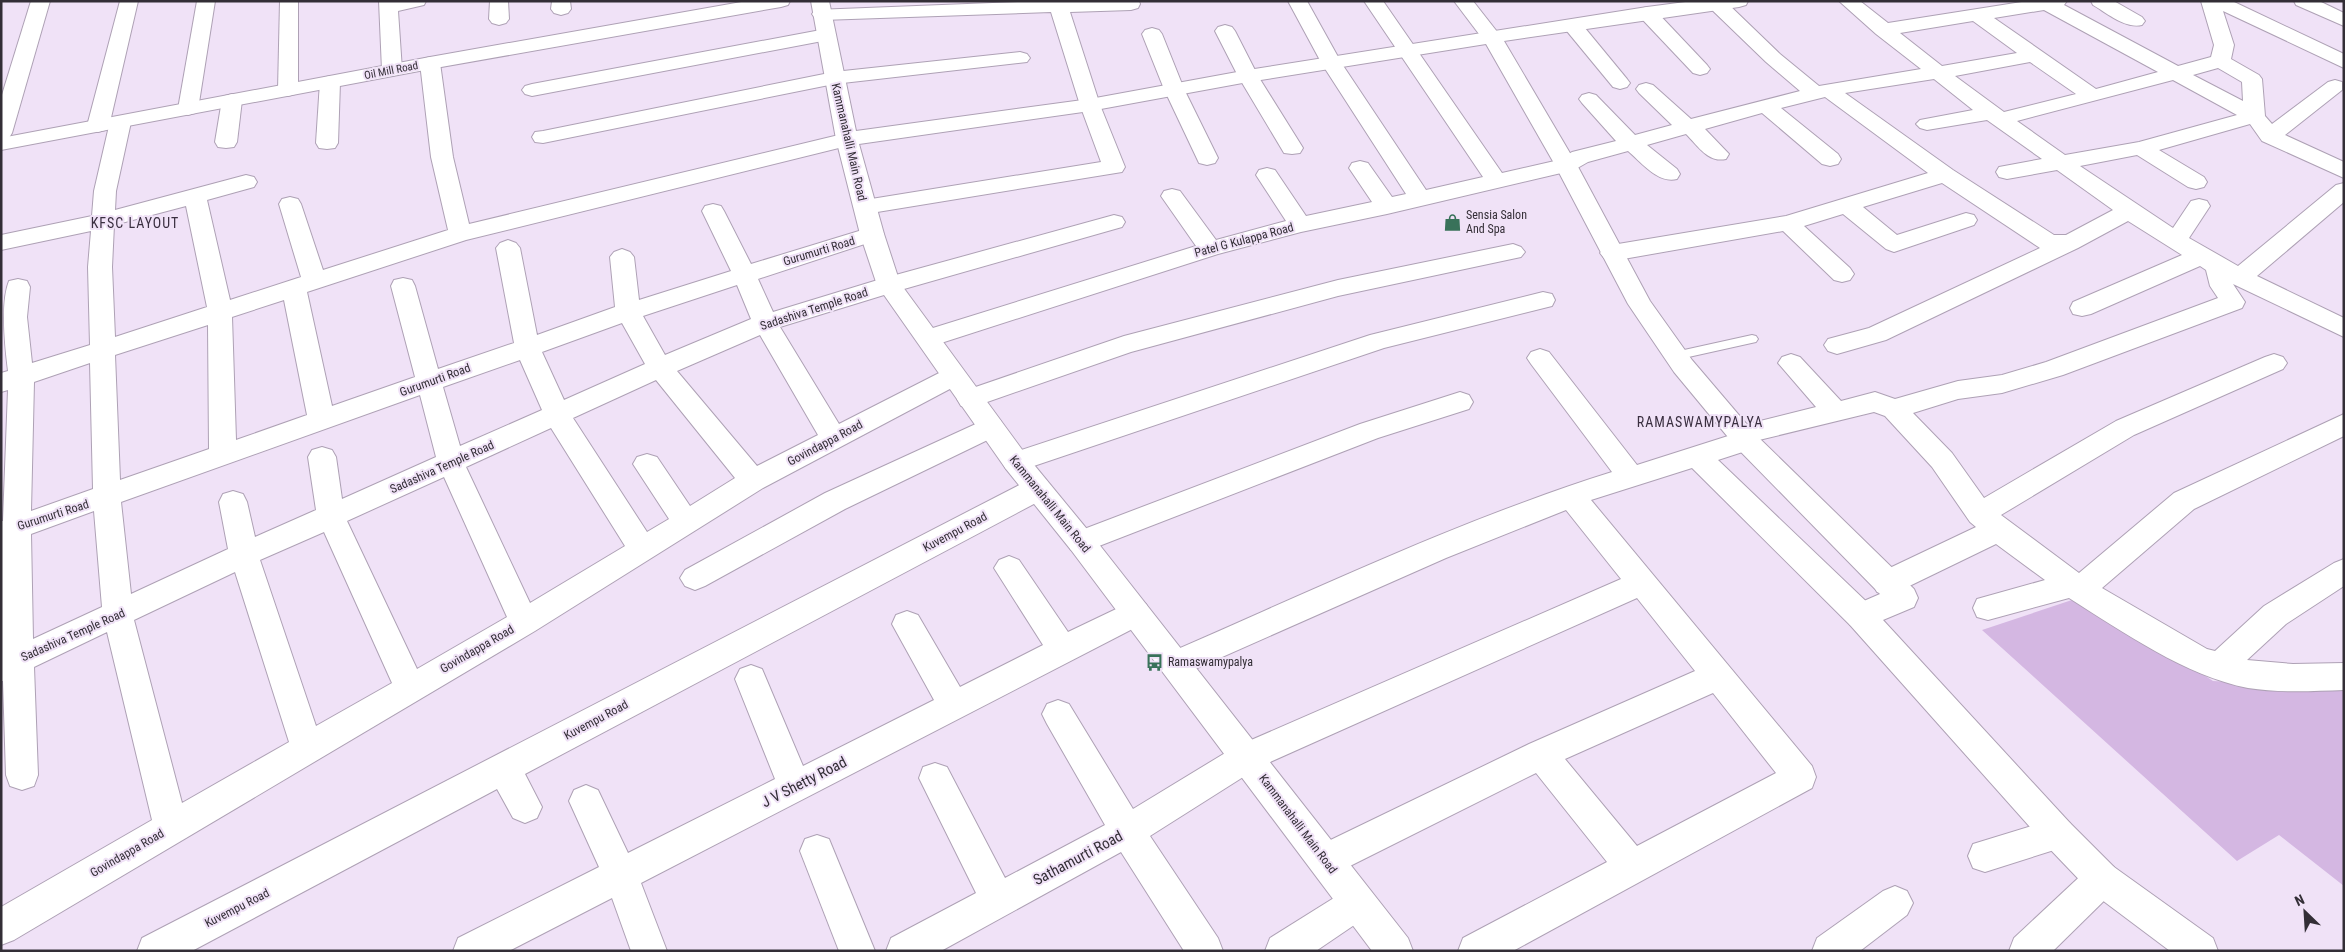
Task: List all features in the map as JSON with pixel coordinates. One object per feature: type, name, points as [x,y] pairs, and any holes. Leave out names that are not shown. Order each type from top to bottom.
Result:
[{"type":"street","points":[[1,133],[41,1]]},
{"type":"street","points":[[129,1],[109,124],[100,267],[107,497],[118,614],[171,828]]},
{"type":"street","points":[[188,109],[206,1]]},
{"type":"street","points":[[288,90],[289,1]]},
{"type":"street","points":[[392,70],[388,4],[418,1]]},
{"type":"street","name":"Oil Mill Road","points":[[1,144],[430,63],[781,1]]},
{"type":"street","points":[[1297,1],[1332,64],[1421,199]]},
{"type":"street","points":[[1373,1],[1497,181]]},
{"type":"street","points":[[1462,1],[1492,38],[1566,166],[1640,304],[1675,356],[1743,438],[1903,598],[1861,616]]},
{"type":"street","points":[[11,380],[304,283],[460,234],[847,139],[1090,105],[1248,76],[1647,13],[1739,1]]},
{"type":"street","points":[[1848,1],[1995,116],[2129,211],[2209,261],[2344,328]]},
{"type":"street","points":[[2100,1],[2135,21]]},
{"type":"street","points":[[2210,1],[2224,45],[2220,61]]},
{"type":"street","points":[[2216,1],[2344,62]]},
{"type":"street","points":[[2302,1],[2344,20]]},
{"type":"street","points":[[1883,30],[2052,3],[2255,116],[2270,136],[2344,170]]},
{"type":"street","points":[[532,90],[823,17],[1058,4],[1131,4]]},
{"type":"street","points":[[864,207],[1114,167],[1090,105],[1058,4]]},
{"type":"street","points":[[1717,4],[1773,58],[1822,92],[2038,237],[2049,243],[2070,244]]},
{"type":"street","points":[[1647,13],[1700,69]]},
{"type":"street","points":[[1977,15],[2093,96]]},
{"type":"street","name":"Kammanahalli Main Road","points":[[823,17],[847,139],[864,207],[889,285],[929,338],[1016,462],[1081,542],[1248,757],[1395,951]]},
{"type":"street","points":[[1573,26],[1620,82]]},
{"type":"street","points":[[1225,31],[1248,76],[1292,148]]},
{"type":"street","points":[[1152,34],[1174,89],[1207,158]]},
{"type":"street","name":"Patel G Kulappa Road","points":[[929,338],[1210,249],[1300,225],[1566,166],[1580,157],[1822,92],[2033,55]]},
{"type":"street","points":[[543,137],[834,78],[1020,58]]},
{"type":"street","points":[[1927,124],[1995,116],[2093,96],[2220,61],[2252,79],[2255,116]]},
{"type":"street","points":[[430,63],[442,157],[460,234]]},
{"type":"street","points":[[327,143],[330,82]]},
{"type":"street","points":[[2270,136],[2334,86]]},
{"type":"street","points":[[1646,89],[1718,154]]},
{"type":"street","points":[[1589,99],[1622,135],[1634,143],[1669,174]]},
{"type":"street","points":[[226,142],[232,100]]},
{"type":"street","points":[[1766,106],[1830,159]]},
{"type":"street","points":[[2007,172],[2141,148],[2255,116]]},
{"type":"street","points":[[2141,148],[2196,182]]},
{"type":"street","points":[[1360,168],[1387,207]]},
{"type":"street","points":[[1266,175],[1300,225]]},
{"type":"street","points":[[1612,253],[1788,223],[1945,175]]},
{"type":"street","points":[[1,244],[103,221],[246,182]]},
{"type":"street","points":[[2240,277],[2344,190]]},
{"type":"street","points":[[195,196],[220,312],[224,456]]},
{"type":"street","points":[[1172,196],[1210,249]]},
{"type":"street","points":[[290,204],[304,283],[322,421]]},
{"type":"street","points":[[1846,205],[1894,244],[1966,220]]},
{"type":"street","points":[[2176,240],[2199,206]]},
{"type":"street","points":[[713,211],[744,274],[765,323],[834,438]]},
{"type":"street","points":[[1838,346],[1877,334],[2070,244],[2129,211]]},
{"type":"street","name":"Sadashiva Temple Road","points":[[10,664],[244,555],[660,368],[765,323],[889,285],[1114,222]]},
{"type":"street","points":[[1788,223],[1842,274]]},
{"type":"street","name":"Gurumurti Road","points":[[9,530],[224,456],[628,312],[872,234]]},
{"type":"street","points":[[508,248],[527,347],[557,415],[642,549]]},
{"type":"street","name":"Govindappa Road","points":[[1,927],[524,622],[753,480],[834,438],[962,387],[1338,288],[1513,252]]},
{"type":"street","points":[[622,257],[628,312],[660,368],[753,480]]},
{"type":"street","points":[[2082,308],[2209,261]]},
{"type":"street","points":[[1894,409],[1958,390],[2002,384],[2054,369],[2233,302],[2209,261]]},
{"type":"street","points":[[403,286],[451,463],[524,622]]},
{"type":"street","points":[[18,287],[11,380],[10,664],[22,775]]},
{"type":"street","points":[[1016,462],[1379,341],[1542,300]]},
{"type":"street","points":[[1540,358],[1632,478]]},
{"type":"street","points":[[1791,363],[1835,411]]},
{"type":"street","points":[[1888,583],[1989,522],[2126,428],[2274,363]]},
{"type":"street","points":[[1081,542],[1369,431],[1460,402]]},
{"type":"street","points":[[1175,664],[1436,550],[1571,496],[1632,478],[1743,438],[1835,411],[1874,402],[1894,409],[1942,460],[1989,522],[2076,587],[2199,660],[2248,674],[2266,676],[2293,678],[2344,676]]},
{"type":"street","points":[[1988,608],[2076,587],[2184,501],[2344,424]]},
{"type":"street","points":[[695,578],[770,535],[835,501],[991,427]]},
{"type":"street","points":[[1697,456],[1861,616],[2058,834],[2102,879],[2200,951]]},
{"type":"street","points":[[322,457],[331,517],[410,688]]},
{"type":"street","points":[[647,464],[686,522]]},
{"type":"street","name":"Kuvempu Road","points":[[155,951],[1037,489]]},
{"type":"street","points":[[1476,951],[1800,777],[1571,496]]},
{"type":"street","points":[[233,502],[244,555],[307,747]]},
{"type":"street","points":[[1009,568],[1064,650]]},
{"type":"street","points":[[2220,667],[2275,615],[2344,571]]},
{"type":"street","name":"Sathamurti Road","points":[[904,951],[1126,832],[1248,757],[1642,583]]},
{"type":"street","name":"J V Shetty Road","points":[[472,951],[512,942],[621,876],[1135,613]]},
{"type":"street","points":[[907,624],[954,705]]},
{"type":"street","points":[[1326,860],[1542,754],[1718,676]]},
{"type":"street","points":[[752,679],[796,787]]},
{"type":"street","points":[[1058,714],[1126,832],[1205,951]]},
{"type":"street","points":[[1542,754],[1632,867]]},
{"type":"street","points":[[504,769],[525,807]]},
{"type":"street","points":[[935,778],[998,900]]},
{"type":"street","points":[[586,800],[621,876],[649,951]]},
{"type":"street","points":[[1985,856],[2058,834]]},
{"type":"street","points":[[817,851],[857,951]]},
{"type":"street","points":[[2027,951],[2102,879]]},
{"type":"street","points":[[1283,951],[1357,903]]},
{"type":"street","points":[[1830,951],[1895,903]]},
{"type":"lane","points":[[1675,356],[1752,339]]},
{"type":"shaded area","points":[[2084,596],[2213,681],[2344,688],[2344,886],[2279,835],[2237,861],[1982,630]]},
{"type":"place","name":"Sensia Salon And Spa","points":[[1452,222]]},
{"type":"place","name":"Ramaswamypalya","points":[[1154,662]]},
{"type":"district","name":"KFSC LAYOUT","points":[[135,223]]},
{"type":"district","name":"RAMASWAMYPALYA","points":[[1700,422]]}]
